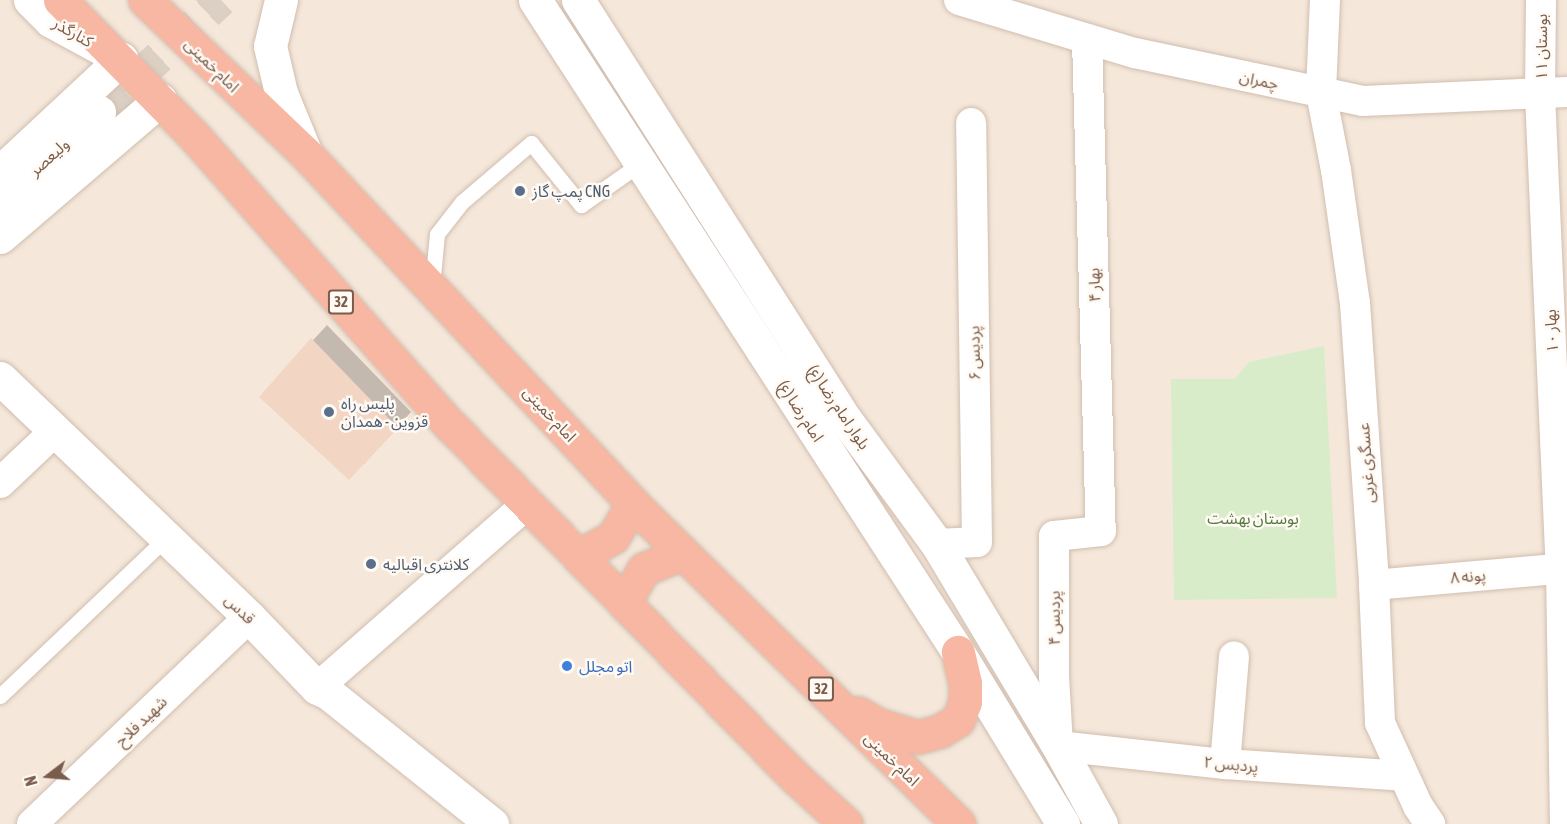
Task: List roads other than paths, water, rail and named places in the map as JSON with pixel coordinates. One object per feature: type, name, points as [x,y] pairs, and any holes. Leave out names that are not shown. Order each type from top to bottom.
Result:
[{"type":"highway","name":"32","points":[[60,0],[160,100],[451,426],[796,778],[846,824]]},
{"type":"highway","name":"امام خمینی","points":[[145,0],[306,154],[633,504],[959,824]]},
{"type":"highway","points":[[579,556],[613,537],[633,504]]},
{"type":"highway","points":[[624,603],[644,569],[683,553]]},
{"type":"highway","points":[[823,691],[879,725],[897,732],[918,737],[940,731],[958,720],[964,702],[965,683],[958,652]]},
{"type":"main road","name":"کنارگذر","points":[[30,0],[51,21],[121,59]]},
{"type":"main road","points":[[280,0],[270,46],[281,93],[306,154]]},
{"type":"main road","name":"امام رضا (ع)","points":[[536,0],[958,652],[1063,824]]},
{"type":"main road","name":"بلوار امام رضا (ع)","points":[[578,0],[840,412],[937,544],[1058,746],[1093,822]]},
{"type":"main road","points":[[0,171],[121,59]]},
{"type":"main road","points":[[0,237],[160,100]]},
{"type":"main road","name":"ولیعصر","points":[[0,202],[99,112]]},
{"type":"main road","name":"قدس","points":[[0,378],[249,617],[317,688],[328,693],[492,824]]},
{"type":"street","name":"چمران","points":[[959,0],[1136,54],[1363,101],[1554,93]]},
{"type":"street","name":"عسگری غربی","points":[[1325,0],[1321,93],[1336,170],[1355,303],[1374,585],[1380,723],[1418,806],[1430,824]]},
{"type":"street","name":"بوستان ۱۱","points":[[1541,0],[1554,93]]},
{"type":"street","name":"بهار ۴","points":[[1088,39],[1101,531]]},
{"type":"street","name":"بهار ۱۰","points":[[1554,93],[1564,568],[1565,824]]},
{"type":"street","name":"پردیس ۶","points":[[937,544],[977,542],[971,123]]},
{"type":"street","points":[[0,483],[55,431]]},
{"type":"street","points":[[317,688],[528,503]]},
{"type":"street","name":"پردیس ۴","points":[[1058,746],[1054,676],[1054,536],[1101,531]]},
{"type":"street","name":"پونه ۸","points":[[1374,585],[1564,568]]},
{"type":"street","name":"شهید فلاح","points":[[32,824],[249,617]]},
{"type":"street","points":[[1225,764],[1234,656]]},
{"type":"street","name":"پردیس ۲","points":[[1058,746],[1225,764],[1404,776]]},
{"type":"lane","points":[[432,289],[437,234],[462,202],[531,144],[581,205],[641,163]]},
{"type":"lane","points":[[0,696],[166,538]]},
{"type":"tunnel","points":[[99,112],[221,0]]},
{"type":"place","name":"پمپ گاز CNG","points":[[520,191]]},
{"type":"place","name":"پلیس راه قزوین - همدان","points":[[329,412]]},
{"type":"place","name":"کلانتری اقبالیه","points":[[371,564]]},
{"type":"place","name":"اتو مجلل","points":[[567,666]]},
{"type":"park label","name":"بوستان بهشت","points":[[1253,518]]}]
